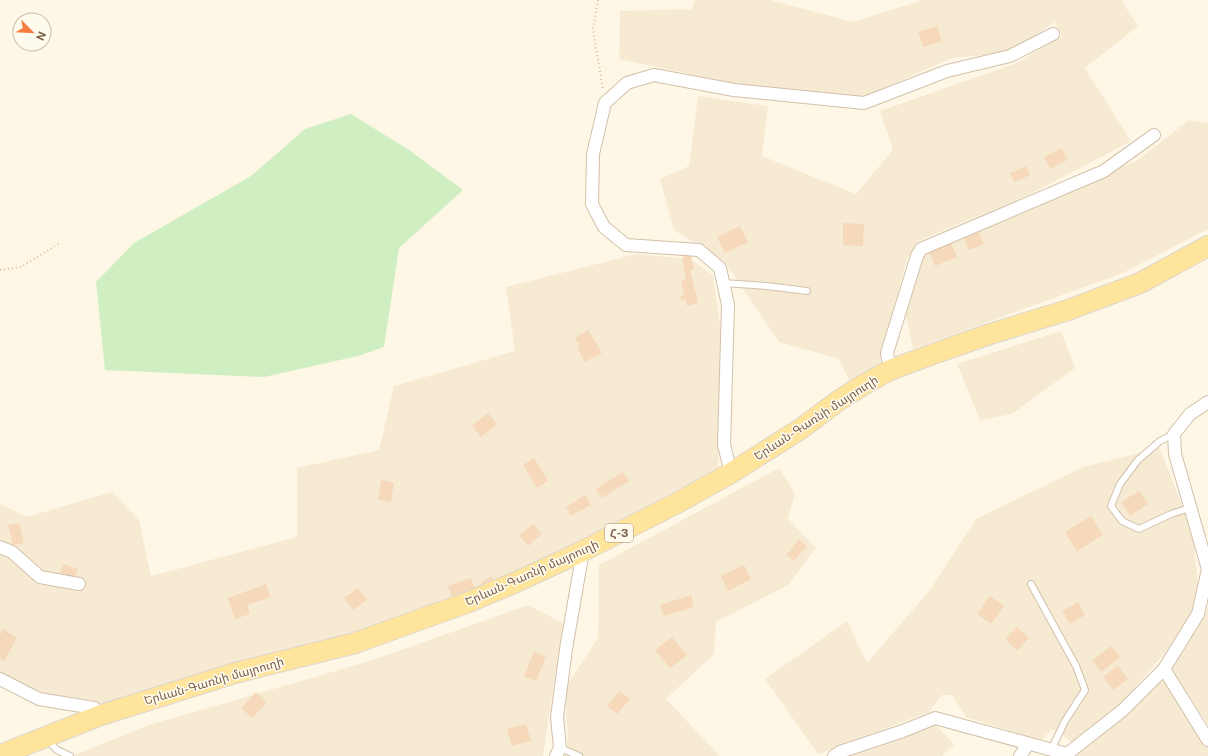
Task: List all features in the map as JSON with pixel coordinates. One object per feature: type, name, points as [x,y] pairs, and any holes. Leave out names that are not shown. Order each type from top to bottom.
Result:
[{"type":"main road","name":"Երևան-Գառնի մայրուղի","points":[[0,755],[101,715],[235,672],[355,643],[466,603],[514,583],[583,551],[679,502],[731,473],[802,428],[851,393],[890,370],[982,336],[1068,310],[1140,283],[1208,246]]},
{"type":"street","points":[[731,473],[724,445],[728,305],[720,268],[699,250],[626,245],[604,227],[592,204],[593,154],[605,103],[626,83],[654,75],[734,90],[864,103],[947,71],[1010,56],[1053,34]]},
{"type":"street","points":[[890,370],[887,353],[917,256],[922,249],[1104,171],[1154,135]]},
{"type":"street","points":[[834,756],[840,752],[935,718],[1068,755],[1123,710],[1164,669],[1198,614],[1208,569],[1175,454],[1174,434],[1190,414],[1208,402]]},
{"type":"street","points":[[0,546],[12,552],[40,577],[79,584]]},
{"type":"street","points":[[558,752],[557,717],[566,649],[583,551]]},
{"type":"street","points":[[1164,669],[1208,740]]},
{"type":"street","points":[[0,679],[39,699],[94,708],[101,715]]},
{"type":"street","points":[[1020,756],[1028,744]]},
{"type":"lane","points":[[723,283],[807,291]]},
{"type":"lane","points":[[1174,434],[1160,441],[1138,460],[1120,484],[1111,506],[1122,521],[1139,529],[1171,514],[1190,508]]},
{"type":"lane","points":[[1031,584],[1076,666],[1085,690],[1065,721],[1051,750]]},
{"type":"lane","points":[[44,737],[57,750],[70,756]]},
{"type":"lane","points":[[558,752],[579,756]]},
{"type":"path","points":[[598,0],[593,29],[605,103]]},
{"type":"path","points":[[0,270],[21,267],[60,243]]},
{"type":"shaded area","points":[[695,0],[770,0],[853,22],[923,0],[1121,0],[1138,26],[1085,68],[1131,141],[1031,194],[918,241],[907,259],[877,372],[852,386],[839,359],[779,342],[724,261],[674,230],[660,179],[689,166],[698,96],[768,106],[762,156],[856,194],[893,150],[880,111],[1017,63],[1062,36],[1055,22],[1008,53],[953,58],[867,95],[840,98],[723,81],[619,59],[620,11],[692,9]]},
{"type":"shaded area","points":[[1189,120],[1208,123],[1208,229],[1123,273],[913,349],[905,312],[924,252],[1138,160]]},
{"type":"shaded area","points":[[636,254],[690,259],[713,275],[721,332],[718,472],[502,585],[418,619],[106,713],[92,700],[35,693],[0,674],[0,504],[27,517],[112,492],[139,520],[151,576],[297,537],[297,468],[379,450],[394,386],[515,351],[506,287]]},
{"type":"shaded area","points":[[1061,331],[1075,368],[1012,414],[980,420],[957,364]]},
{"type":"shaded area","points":[[1160,448],[1193,535],[1198,586],[1187,627],[1113,713],[1074,743],[1052,729],[1041,741],[966,717],[952,695],[942,695],[929,712],[818,754],[765,679],[847,621],[867,663],[930,590],[976,519],[1083,467]]},
{"type":"shaded area","points":[[779,468],[795,493],[788,519],[816,548],[788,585],[716,622],[714,654],[666,699],[720,756],[564,756],[568,744],[565,688],[598,638],[599,565]]},
{"type":"shaded area","points":[[528,605],[563,623],[543,756],[73,756],[149,725],[370,661]]},
{"type":"shaded area","points":[[1208,608],[1208,725],[1170,666]]},
{"type":"shaded area","points":[[1159,682],[1168,682],[1208,747],[1208,756],[1076,756]]},
{"type":"shaded area","points":[[936,725],[954,745],[942,756],[849,756],[852,754]]},
{"type":"green space","points":[[351,114],[409,150],[463,190],[399,248],[384,347],[358,356],[264,377],[105,370],[96,282],[134,243],[251,176],[305,129]]},
{"type":"building","points":[[937,26],[942,41],[923,47],[918,32]]},
{"type":"building","points":[[1062,148],[1067,160],[1050,169],[1044,157]]},
{"type":"building","points":[[1026,166],[1030,175],[1014,182],[1010,173]]},
{"type":"building","points":[[843,223],[864,224],[863,246],[843,245]]},
{"type":"building","points":[[740,226],[748,242],[725,253],[717,237]]},
{"type":"building","points":[[979,232],[984,244],[969,250],[964,238]]},
{"type":"building","points":[[951,243],[957,257],[935,266],[929,252]]},
{"type":"building","points":[[691,255],[694,269],[690,270],[698,303],[687,306],[685,299],[681,301],[680,296],[684,295],[681,281],[686,279],[682,257]]},
{"type":"building","points":[[588,330],[602,353],[585,362],[577,348],[580,346],[575,338]]},
{"type":"building","points":[[488,413],[497,424],[481,437],[472,426]]},
{"type":"building","points":[[534,458],[548,481],[537,488],[523,465]]},
{"type":"building","points":[[623,472],[629,481],[602,498],[596,489]]},
{"type":"building","points":[[381,480],[394,483],[391,502],[378,500]]},
{"type":"building","points":[[1139,491],[1148,504],[1130,516],[1121,502]]},
{"type":"building","points":[[585,495],[591,505],[571,516],[566,507]]},
{"type":"building","points":[[1091,516],[1103,535],[1077,551],[1065,532]]},
{"type":"building","points":[[19,523],[24,543],[13,545],[8,525]]},
{"type":"building","points":[[533,524],[542,534],[528,546],[519,535]]},
{"type":"building","points":[[799,540],[807,546],[794,561],[786,555]]},
{"type":"building","points":[[63,564],[78,569],[75,578],[60,573]]},
{"type":"building","points":[[744,565],[751,579],[728,591],[721,576]]},
{"type":"building","points":[[492,576],[496,585],[484,590],[481,582]]},
{"type":"building","points":[[471,578],[476,592],[453,600],[448,586]]},
{"type":"building","points":[[266,584],[271,597],[247,605],[250,614],[235,619],[228,598]]},
{"type":"building","points":[[358,588],[367,600],[353,610],[344,598]]},
{"type":"building","points":[[691,595],[694,607],[664,616],[660,605]]},
{"type":"building","points":[[990,596],[1004,606],[991,624],[977,614]]},
{"type":"building","points":[[1078,602],[1085,615],[1070,624],[1062,611]]},
{"type":"building","points":[[1017,627],[1029,638],[1017,651],[1005,639]]},
{"type":"building","points":[[3,629],[17,638],[4,661],[0,658],[0,635]]},
{"type":"building","points":[[672,637],[687,655],[670,668],[655,650]]},
{"type":"building","points":[[1111,646],[1120,657],[1101,672],[1092,661]]},
{"type":"building","points":[[534,652],[546,657],[536,681],[524,676]]},
{"type":"building","points":[[1118,666],[1128,679],[1113,690],[1103,677]]},
{"type":"building","points":[[620,691],[630,699],[617,714],[607,706]]},
{"type":"building","points":[[256,692],[267,703],[252,718],[241,708]]},
{"type":"building","points":[[526,724],[531,741],[512,746],[507,729]]}]
